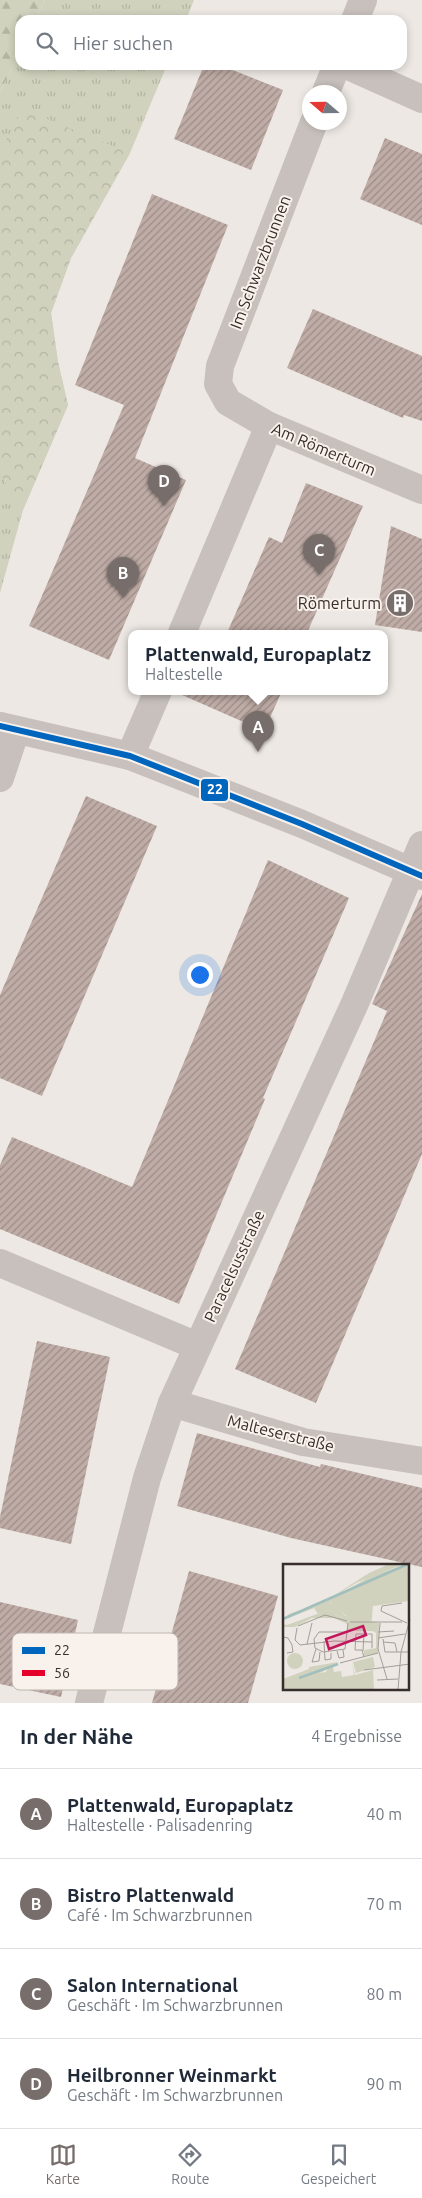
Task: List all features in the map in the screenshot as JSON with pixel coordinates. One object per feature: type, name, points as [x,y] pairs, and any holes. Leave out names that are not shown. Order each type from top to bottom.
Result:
[{"type":"street","points":[[357,15],[363,0]]},
{"type":"street","points":[[329,85],[335,70]]},
{"type":"street","points":[[357,70],[422,99]]},
{"type":"street","name":"Im Schwarzbrunnen","points":[[228,402],[218,384],[220,366],[311,130]]},
{"type":"street","name":"Am Römerturm","points":[[228,402],[269,426],[422,490]]},
{"type":"street","points":[[183,630],[269,426]]},
{"type":"street","points":[[130,756],[156,695]]},
{"type":"street","points":[[0,778],[8,728],[130,756],[284,817],[417,874]]},
{"type":"street","name":"Paracelsusstraße","points":[[107,1633],[147,1478],[172,1403],[355,1002],[417,874],[422,845]]},
{"type":"street","points":[[0,1263],[197,1346]]},
{"type":"street","name":"Malteserstraße","points":[[172,1403],[303,1442],[422,1461]]},
{"type":"street","name":"Paracelsusstraße","points":[[89,1703],[92,1690]]},
{"type":"green space","points":[[0,0],[45,0],[38,15],[15,15],[15,61],[0,92]]},
{"type":"green space","points":[[45,0],[194,0],[188,15],[38,15]]},
{"type":"green space","points":[[15,61],[15,70],[165,70],[130,153],[71,258],[51,313],[58,362],[68,405],[23,510],[0,593],[0,92]]},
{"type":"green space","points":[[23,109],[130,153],[71,258],[51,313],[58,362],[68,405],[23,510],[0,474],[0,151]]},
{"type":"building","points":[[202,70],[233,70],[283,90],[251,170],[174,139]]},
{"type":"building","points":[[385,138],[422,154],[422,225],[360,199]]},
{"type":"building","points":[[152,194],[228,225],[135,458],[186,480],[109,660],[29,626],[124,405],[75,385]]},
{"type":"building","points":[[313,309],[422,356],[422,421],[404,415],[403,418],[287,368]]},
{"type":"building","points":[[306,483],[363,506],[308,630],[228,630],[269,537],[282,543]]},
{"type":"building","name":"Römerturm","points":[[391,526],[422,539],[422,632],[375,625]]},
{"type":"building","points":[[182,695],[280,695],[264,731]]},
{"type":"building","points":[[86,796],[157,826],[42,1096],[0,1078],[0,995]]},
{"type":"building","points":[[268,860],[349,898],[263,1098],[265,1099],[179,1304],[0,1229],[0,1165],[12,1137],[132,1187]]},
{"type":"building","points":[[422,894],[422,1154],[316,1403],[235,1369],[387,1011],[372,1004]]},
{"type":"building","points":[[37,1341],[110,1357],[71,1544],[0,1528],[0,1517]]},
{"type":"building","points":[[197,1433],[320,1467],[321,1464],[422,1488],[422,1567],[291,1538],[177,1506]]},
{"type":"building","points":[[189,1571],[278,1596],[248,1703],[152,1703],[156,1690],[178,1690],[178,1633],[172,1633]]},
{"type":"building","points":[[0,1602],[78,1620],[75,1633],[12,1633],[12,1687],[0,1684]]},
{"type":"building","points":[[28,1690],[63,1690],[61,1697]]},
{"type":"transit line","name":"22","points":[[0,726],[130,756],[302,824],[422,876]]},
{"type":"place","name":"Heilbronner Weinmarkt","points":[[164,506]]},
{"type":"place","name":"Salon International","points":[[319,575]]},
{"type":"place","name":"Bistro Plattenwald","points":[[123,598]]},
{"type":"place","name":"Römerturm","points":[[400,603]]},
{"type":"place","name":"Plattenwald, Europaplatz","points":[[258,752]]}]
